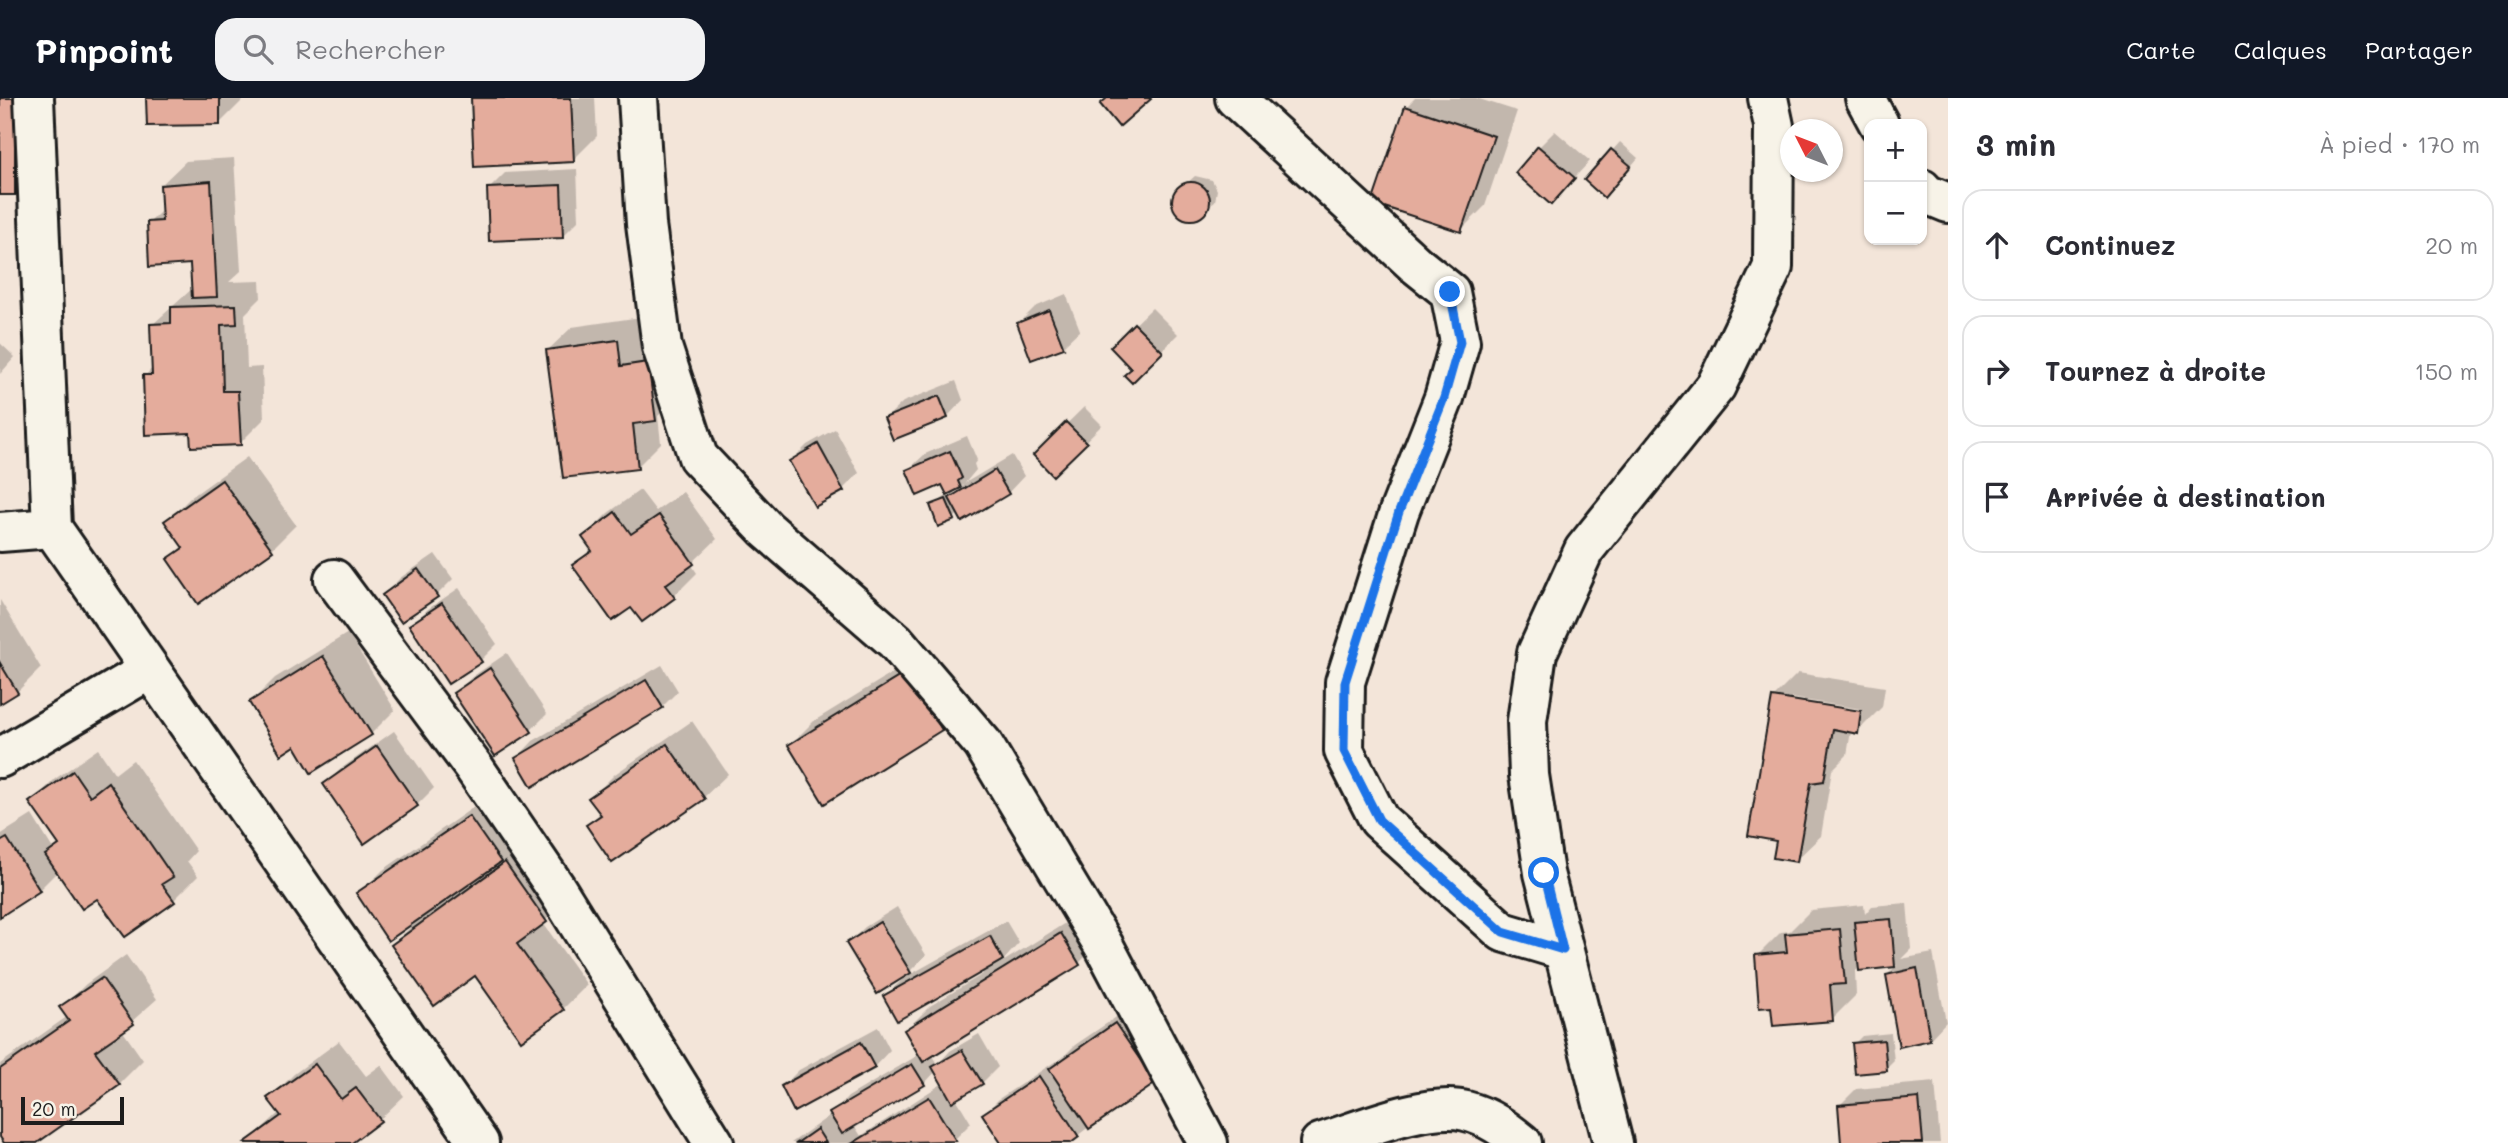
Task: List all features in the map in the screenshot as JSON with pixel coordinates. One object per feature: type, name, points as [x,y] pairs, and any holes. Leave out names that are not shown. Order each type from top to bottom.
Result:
[{"type":"street","points":[[34,98],[52,528],[479,1143]]},
{"type":"street","points":[[638,98],[646,224],[662,347],[698,457],[766,529],[895,641],[983,744],[1104,946],[1208,1143]]},
{"type":"street","points":[[1235,98],[1415,264],[1450,292],[1460,342],[1444,398],[1399,512],[1345,682],[1344,751],[1379,820],[1503,932],[1563,950]]},
{"type":"street","points":[[1613,1143],[1544,873],[1529,775],[1527,721],[1537,653],[1584,550],[1716,386],[1773,267],[1774,127],[1768,98]]},
{"type":"street","points":[[1866,98],[1876,119]]},
{"type":"street","points":[[1927,192],[1948,203]]},
{"type":"street","points":[[0,531],[52,528]]},
{"type":"street","points":[[334,579],[475,769],[556,888],[714,1143]]},
{"type":"street","points":[[0,758],[149,670]]},
{"type":"street","points":[[1320,1143],[1428,1111],[1464,1110],[1499,1124],[1522,1143]]},
{"type":"building","points":[[0,98],[15,98],[15,195],[0,195]]},
{"type":"building","points":[[146,98],[220,98],[220,125],[147,126]]},
{"type":"building","points":[[471,98],[571,98],[574,162],[474,167]]},
{"type":"building","points":[[1107,98],[1151,99],[1119,127],[1100,104]]},
{"type":"building","points":[[1405,106],[1494,136],[1461,232],[1372,203]]},
{"type":"building","points":[[1538,146],[1575,178],[1551,205],[1515,173]]},
{"type":"building","points":[[1611,149],[1631,166],[1604,198],[1584,180]]},
{"type":"building","points":[[211,181],[217,297],[192,298],[190,264],[149,267],[147,222],[162,221],[160,185]]},
{"type":"building","points":[[1191,182],[1204,188],[1210,201],[1204,214],[1191,220],[1178,214],[1172,201],[1178,188]]},
{"type":"building","points":[[561,185],[563,238],[489,241],[487,188]]},
{"type":"building","points":[[236,305],[237,324],[221,325],[223,391],[238,391],[241,445],[191,447],[190,433],[145,435],[143,375],[152,375],[150,324],[171,323],[171,307]]},
{"type":"building","points":[[1049,310],[1064,348],[1031,360],[1017,323]]},
{"type":"building","points":[[1134,323],[1163,352],[1132,383],[1124,375],[1131,369],[1110,347]]},
{"type":"building","points":[[618,340],[621,366],[648,362],[656,421],[633,424],[638,469],[563,478],[546,350]]},
{"type":"building","points":[[939,396],[948,418],[893,440],[884,418]]},
{"type":"building","points":[[1066,422],[1087,443],[1053,476],[1033,455]]},
{"type":"building","points":[[818,444],[844,491],[815,507],[789,461]]},
{"type":"building","points":[[950,451],[962,478],[958,481],[961,488],[947,495],[942,485],[917,496],[906,470]]},
{"type":"building","points":[[995,470],[1009,494],[962,522],[949,498]]},
{"type":"building","points":[[222,480],[273,551],[198,604],[167,559],[183,548],[164,521]]},
{"type":"building","points":[[946,499],[955,520],[938,527],[930,505]]},
{"type":"building","points":[[615,512],[631,534],[659,515],[694,564],[665,585],[675,598],[642,622],[631,608],[612,621],[572,565],[592,551],[582,537]]},
{"type":"building","points":[[418,569],[438,597],[401,622],[382,595]]},
{"type":"building","points":[[442,603],[482,662],[448,684],[409,625]]},
{"type":"building","points":[[323,656],[372,735],[311,773],[295,746],[281,755],[249,702]]},
{"type":"building","points":[[0,663],[18,693],[0,704]]},
{"type":"building","points":[[490,668],[532,732],[495,756],[453,693]]},
{"type":"building","points":[[907,672],[942,730],[824,804],[788,745]]},
{"type":"building","points":[[646,680],[663,708],[532,787],[515,758]]},
{"type":"building","points":[[1772,697],[1861,711],[1858,734],[1833,729],[1824,781],[1811,783],[1797,862],[1773,858],[1776,841],[1748,836]]},
{"type":"building","points":[[667,744],[705,799],[612,863],[586,825],[601,815],[588,798]]},
{"type":"building","points":[[377,746],[418,806],[364,844],[323,784]]},
{"type":"building","points":[[73,771],[90,796],[108,782],[173,877],[162,884],[175,902],[125,937],[97,899],[82,909],[45,855],[59,845],[29,802]]},
{"type":"building","points":[[469,816],[501,862],[388,941],[356,893]]},
{"type":"building","points":[[7,838],[40,891],[0,917],[0,842]]},
{"type":"building","points":[[505,862],[547,922],[517,944],[564,1010],[521,1041],[475,976],[434,1006],[391,945]]},
{"type":"building","points":[[1891,919],[1895,967],[1859,971],[1854,922]]},
{"type":"building","points":[[880,922],[911,973],[877,994],[846,943]]},
{"type":"building","points":[[1840,929],[1845,984],[1830,985],[1833,1021],[1773,1026],[1771,1007],[1759,1008],[1755,955],[1787,952],[1785,934]]},
{"type":"building","points":[[1061,933],[1080,965],[923,1062],[904,1030]]},
{"type":"building","points":[[990,936],[1003,960],[897,1021],[883,996]]},
{"type":"building","points":[[1917,968],[1930,1040],[1899,1047],[1886,975]]},
{"type":"building","points":[[102,978],[134,1024],[95,1051],[120,1085],[37,1143],[4,1143],[0,1137],[0,1069],[69,1021],[59,1007]]},
{"type":"building","points":[[1115,1023],[1156,1083],[1089,1129],[1049,1069]]},
{"type":"building","points":[[1884,1040],[1887,1071],[1855,1074],[1852,1043]]},
{"type":"building","points":[[861,1042],[875,1068],[794,1112],[781,1086]]},
{"type":"building","points":[[962,1050],[983,1084],[952,1102],[932,1067]]},
{"type":"building","points":[[315,1064],[341,1099],[356,1088],[381,1121],[352,1143],[244,1143],[281,1116],[267,1098]]},
{"type":"building","points":[[912,1064],[925,1085],[842,1134],[829,1113]]},
{"type":"building","points":[[1039,1076],[1079,1137],[1071,1143],[1001,1143],[982,1114]]},
{"type":"building","points":[[929,1097],[956,1141],[853,1143]]},
{"type":"building","points":[[1919,1098],[1923,1143],[1841,1143],[1838,1105]]},
{"type":"building","points":[[817,1129],[826,1143],[797,1143]]},
{"type":"route","points":[[1450,292],[1460,342],[1444,398],[1399,512],[1345,682],[1344,751],[1379,820],[1503,932],[1563,950],[1544,873]]}]
